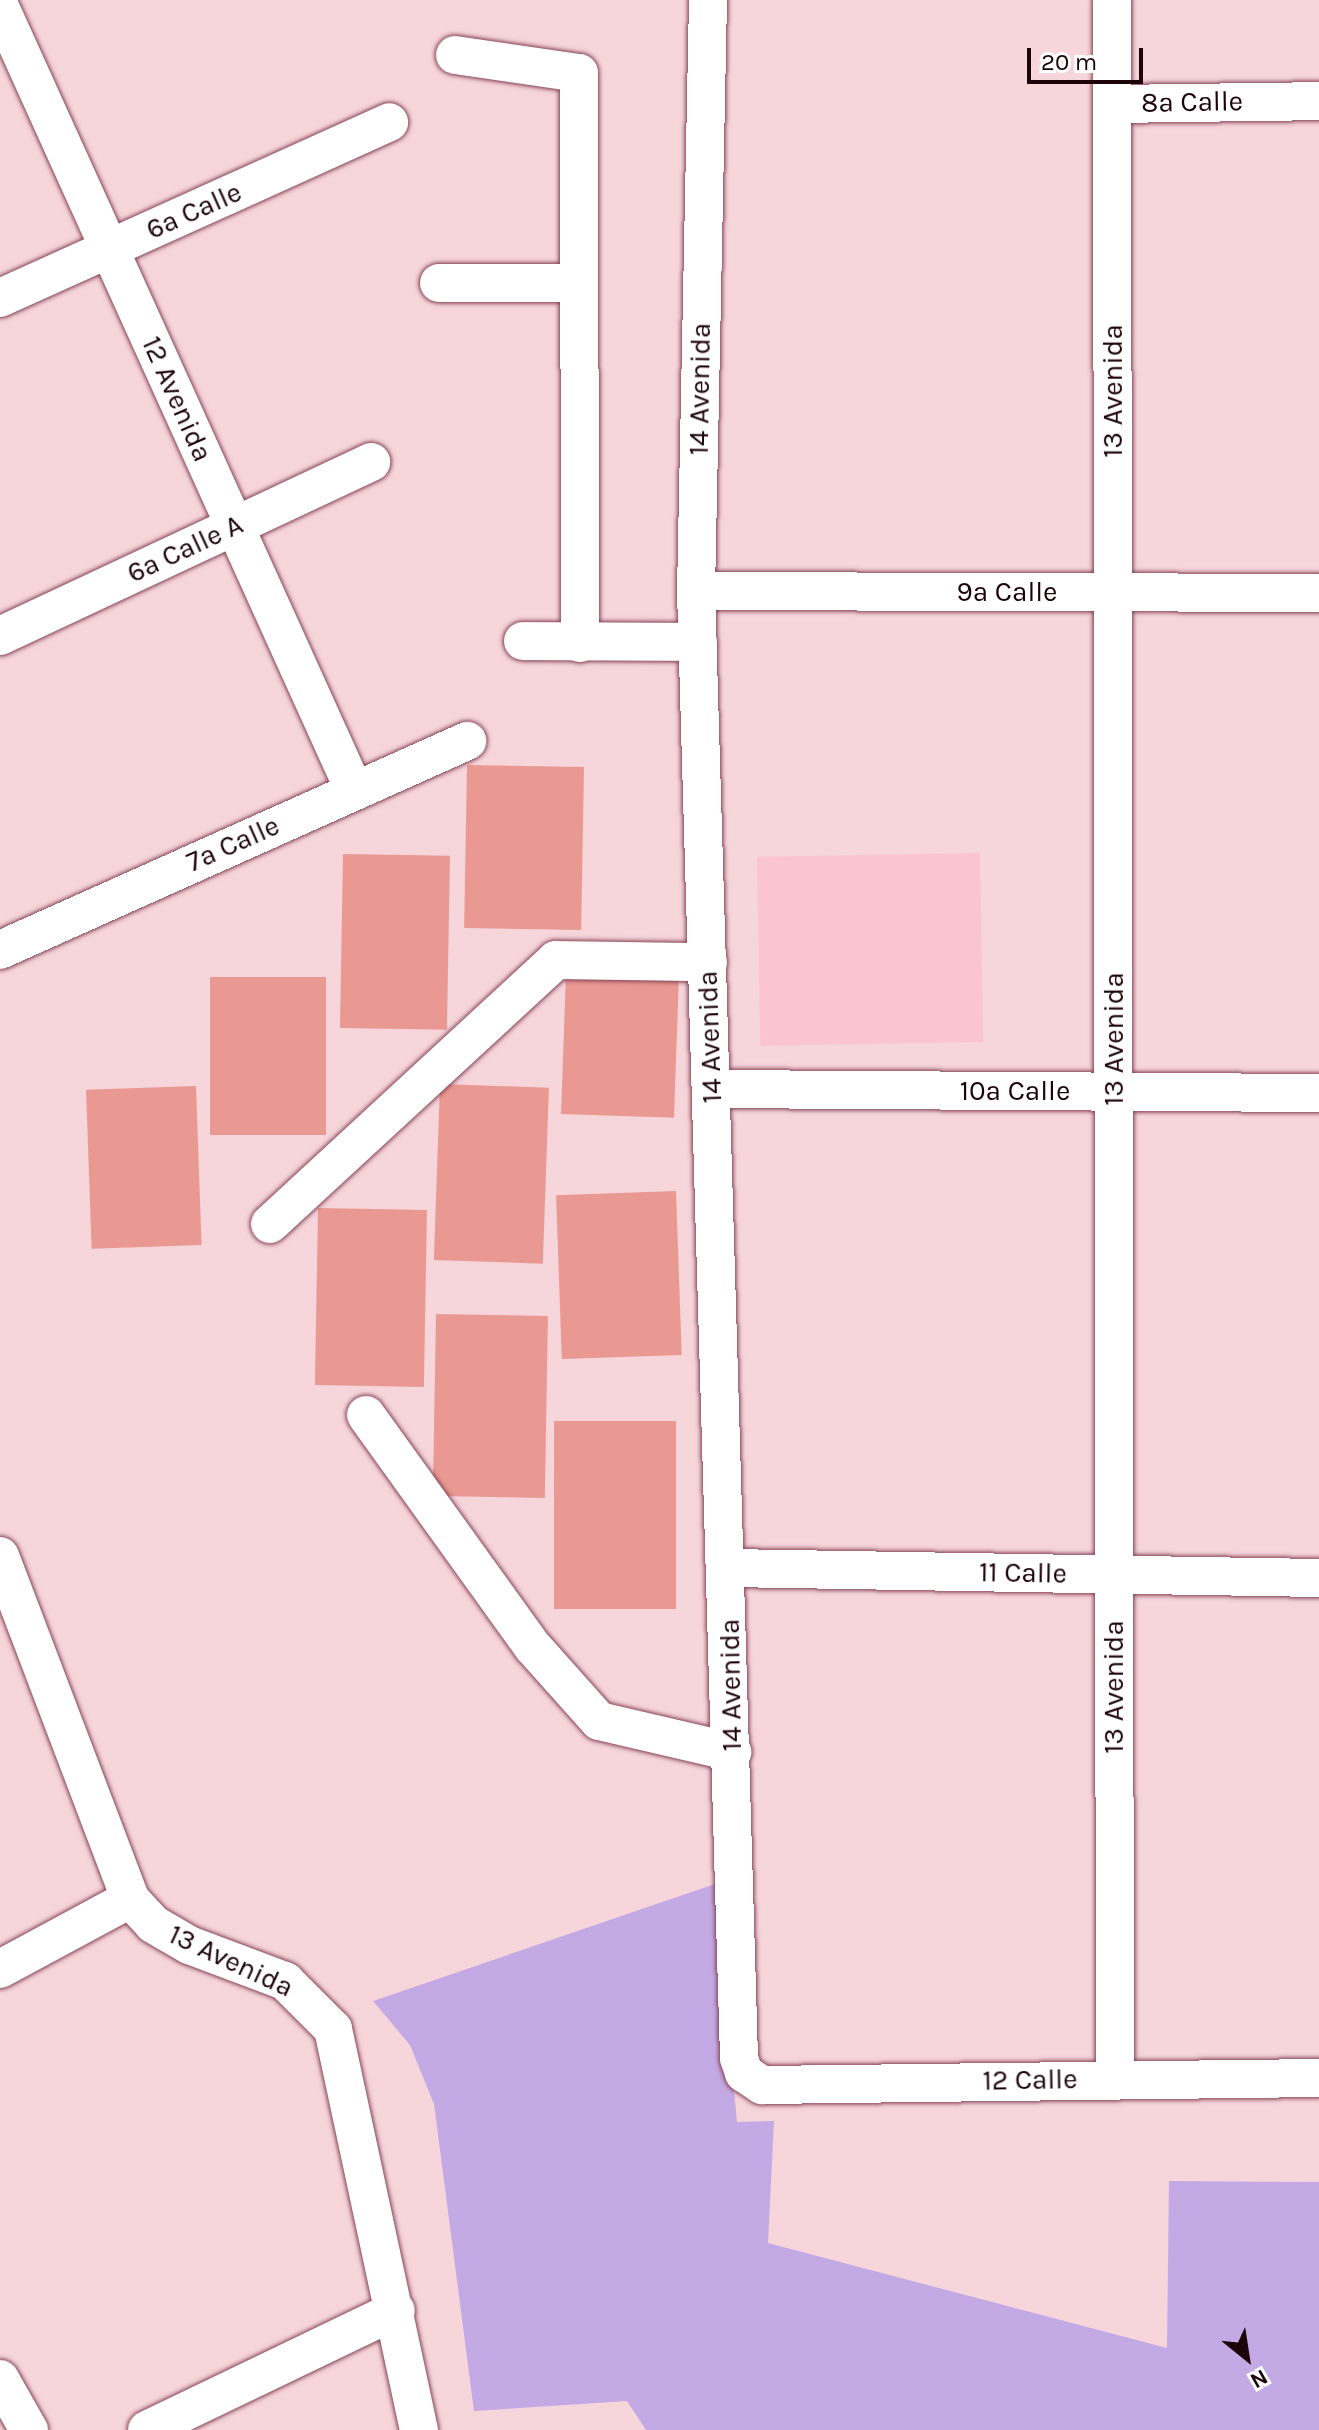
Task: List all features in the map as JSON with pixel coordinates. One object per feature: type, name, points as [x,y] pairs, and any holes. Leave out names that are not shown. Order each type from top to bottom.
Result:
[{"type":"street","name":"14 Avenida","points":[[708,0],[696,591],[744,2073]]},
{"type":"street","name":"13 Avenida","points":[[1112,0],[1115,2078]]},
{"type":"street","name":"12 Avenida","points":[[0,7],[354,790]]},
{"type":"street","points":[[455,55],[579,73],[580,643]]},
{"type":"street","name":"8a Calle","points":[[1113,104],[1319,101]]},
{"type":"street","name":"6a Calle","points":[[0,298],[389,122]]},
{"type":"street","points":[[439,283],[579,283]]},
{"type":"street","name":"6a Calle A","points":[[0,636],[371,462]]},
{"type":"street","name":"9a Calle","points":[[696,591],[1319,593]]},
{"type":"street","points":[[523,641],[698,642]]},
{"type":"street","name":"7a Calle","points":[[0,950],[467,741]]},
{"type":"street","points":[[270,1224],[556,960],[708,962]]},
{"type":"street","name":"10a Calle","points":[[712,1089],[1319,1093]]},
{"type":"street","points":[[366,1415],[533,1647],[599,1721],[732,1752]]},
{"type":"street","name":"13 Avenida","points":[[0,1556],[130,1899],[153,1924],[189,1945],[285,1981],[333,2029],[396,2310],[419,2430]]},
{"type":"street","name":"11 Calle","points":[[728,1568],[1319,1578]]},
{"type":"street","points":[[0,1969],[130,1899]]},
{"type":"street","name":"12 Calle","points":[[744,2073],[762,2085],[1115,2078],[1319,2078]]},
{"type":"street","points":[[147,2430],[396,2310]]},
{"type":"shaded area","points":[[980,853],[983,1042],[760,1046],[757,857]]},
{"type":"shaded area","points":[[715,1884],[737,2122],[774,2121],[768,2243],[1167,2348],[1169,2181],[1319,2182],[1319,2430],[646,2430],[627,2401],[474,2411],[434,2104],[410,2045],[373,2001]]},
{"type":"building","points":[[467,765],[584,767],[581,930],[464,928]]},
{"type":"building","points":[[343,854],[450,856],[447,1030],[340,1028]]},
{"type":"building","points":[[566,972],[679,976],[674,1118],[561,1114]]},
{"type":"building","points":[[210,977],[326,977],[326,1135],[210,1135]]},
{"type":"building","points":[[440,1084],[549,1088],[543,1264],[434,1260]]},
{"type":"building","points":[[196,1086],[202,1245],[92,1249],[86,1090]]},
{"type":"building","points":[[676,1191],[682,1355],[562,1359],[556,1195]]},
{"type":"building","points":[[318,1208],[427,1210],[424,1387],[315,1385]]},
{"type":"building","points":[[436,1314],[548,1316],[545,1498],[433,1496]]},
{"type":"building","points":[[554,1421],[676,1421],[676,1609],[554,1609]]}]
